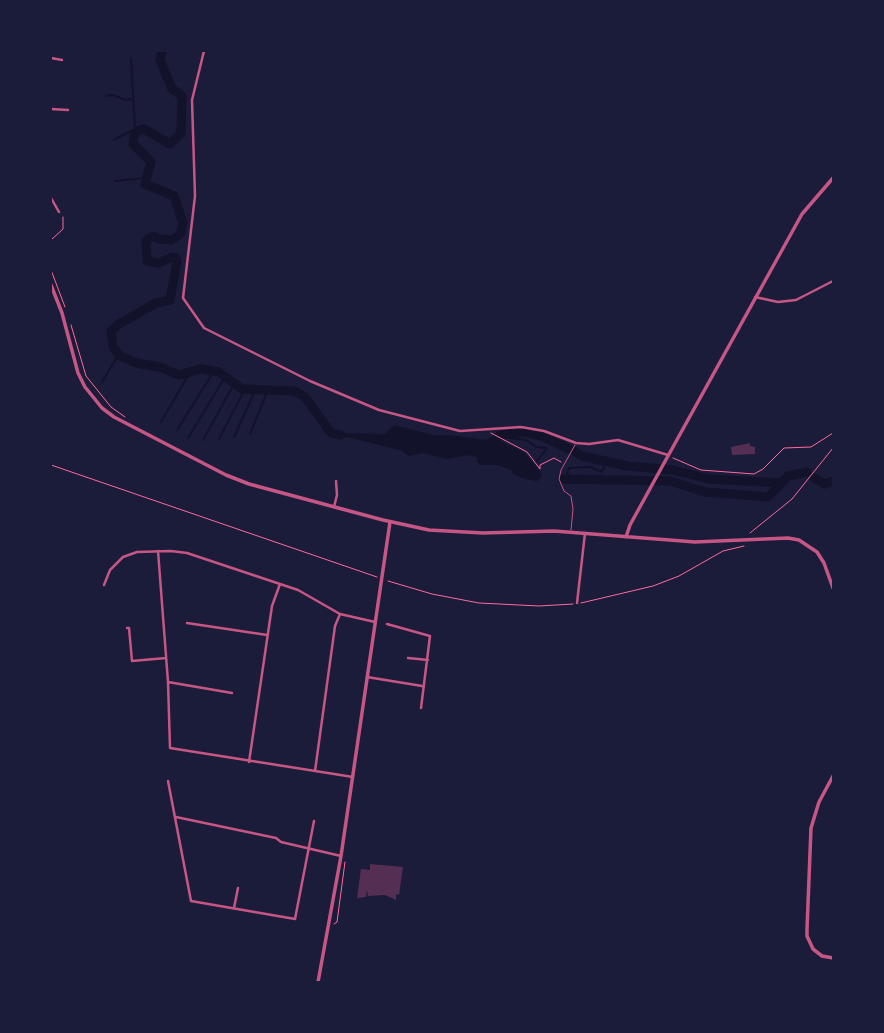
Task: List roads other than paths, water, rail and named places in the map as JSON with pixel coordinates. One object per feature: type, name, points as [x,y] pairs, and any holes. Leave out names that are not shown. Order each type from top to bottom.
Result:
[{"type":"street","points":[[204,51],[192,100],[195,196],[183,298],[204,328],[310,381],[379,410],[460,431],[504,427],[534,428],[576,443],[618,440],[668,455]]},
{"type":"street","points":[[51,58],[62,60]]},
{"type":"street","points":[[51,109],[68,110]]},
{"type":"street","points":[[626,537],[652,484],[802,214],[833,178]]},
{"type":"street","points":[[51,198],[59,212]]},
{"type":"street","points":[[755,297],[778,302],[796,300],[833,281]]},
{"type":"street","points":[[51,285],[62,313],[78,373],[85,387],[102,408],[114,417],[226,475],[390,522],[456,533],[571,532],[695,542],[788,538],[810,545],[824,563],[833,588]]},
{"type":"street","points":[[334,507],[336,481]]},
{"type":"street","points":[[318,982],[341,856],[390,522]]},
{"type":"street","points":[[577,604],[585,533]]},
{"type":"street","points":[[158,551],[170,748],[353,777]]},
{"type":"street","points":[[104,585],[110,570],[123,557],[137,552],[187,553],[298,590],[340,614],[375,622]]},
{"type":"street","points":[[249,762],[272,606],[280,583]]},
{"type":"street","points":[[315,771],[335,626],[340,614]]},
{"type":"street","points":[[187,623],[267,635]]},
{"type":"street","points":[[387,624],[430,636],[421,708]]},
{"type":"street","points":[[127,628],[131,661],[166,659]]},
{"type":"street","points":[[408,657],[428,660]]},
{"type":"street","points":[[367,677],[424,686]]},
{"type":"street","points":[[168,682],[232,693]]},
{"type":"street","points":[[833,776],[819,802],[811,828],[807,929],[809,943],[813,948],[822,956],[833,958]]},
{"type":"street","points":[[168,781],[191,901],[295,919],[314,821]]},
{"type":"street","points":[[176,817],[276,838],[281,842],[341,856]]},
{"type":"street","points":[[234,908],[238,888]]},
{"type":"lane","points":[[571,532],[571,496],[564,491],[559,478],[576,443]]},
{"type":"waterway","points":[[162,51],[160,60],[172,89],[182,96],[181,133],[170,144],[144,129],[139,130],[134,136],[133,144],[151,162],[145,184],[174,196],[183,223],[180,234],[172,240],[153,236],[146,241],[147,261],[159,263],[172,257],[176,258],[177,262],[170,300],[156,303],[119,324],[111,331],[113,347],[120,356],[136,363],[160,367],[179,375],[200,369],[219,372],[242,389],[295,391],[305,397],[331,433],[341,435]]},
{"type":"waterway","points":[[131,59],[135,129]]},
{"type":"waterway","points":[[106,96],[131,99]]},
{"type":"waterway","points":[[114,140],[133,130],[139,130]]},
{"type":"waterway","points":[[115,181],[146,178]]},
{"type":"waterway","points":[[102,382],[119,354]]},
{"type":"waterway","points":[[177,430],[214,371]]},
{"type":"waterway","points":[[161,422],[190,372]]},
{"type":"waterway","points":[[188,438],[225,377]]},
{"type":"waterway","points":[[203,440],[234,384]]},
{"type":"waterway","points":[[219,439],[245,389]]},
{"type":"waterway","points":[[234,437],[256,389]]},
{"type":"waterway","points":[[250,434],[268,390]]},
{"type":"waterway","points":[[488,448],[500,435],[524,432],[541,436],[569,449]]},
{"type":"waterway","points":[[507,433],[510,438],[526,440],[536,447],[547,448],[536,462]]},
{"type":"waterway","points":[[574,451],[582,456],[627,466],[673,470],[709,479],[780,483]]},
{"type":"waterway","points":[[566,478],[569,468],[591,467],[601,472],[604,468],[601,459]]},
{"type":"waterway","points":[[562,479],[670,481],[705,492],[768,497],[788,476],[807,472]]},
{"type":"waterway","points":[[814,478],[825,484],[833,481]]}]
